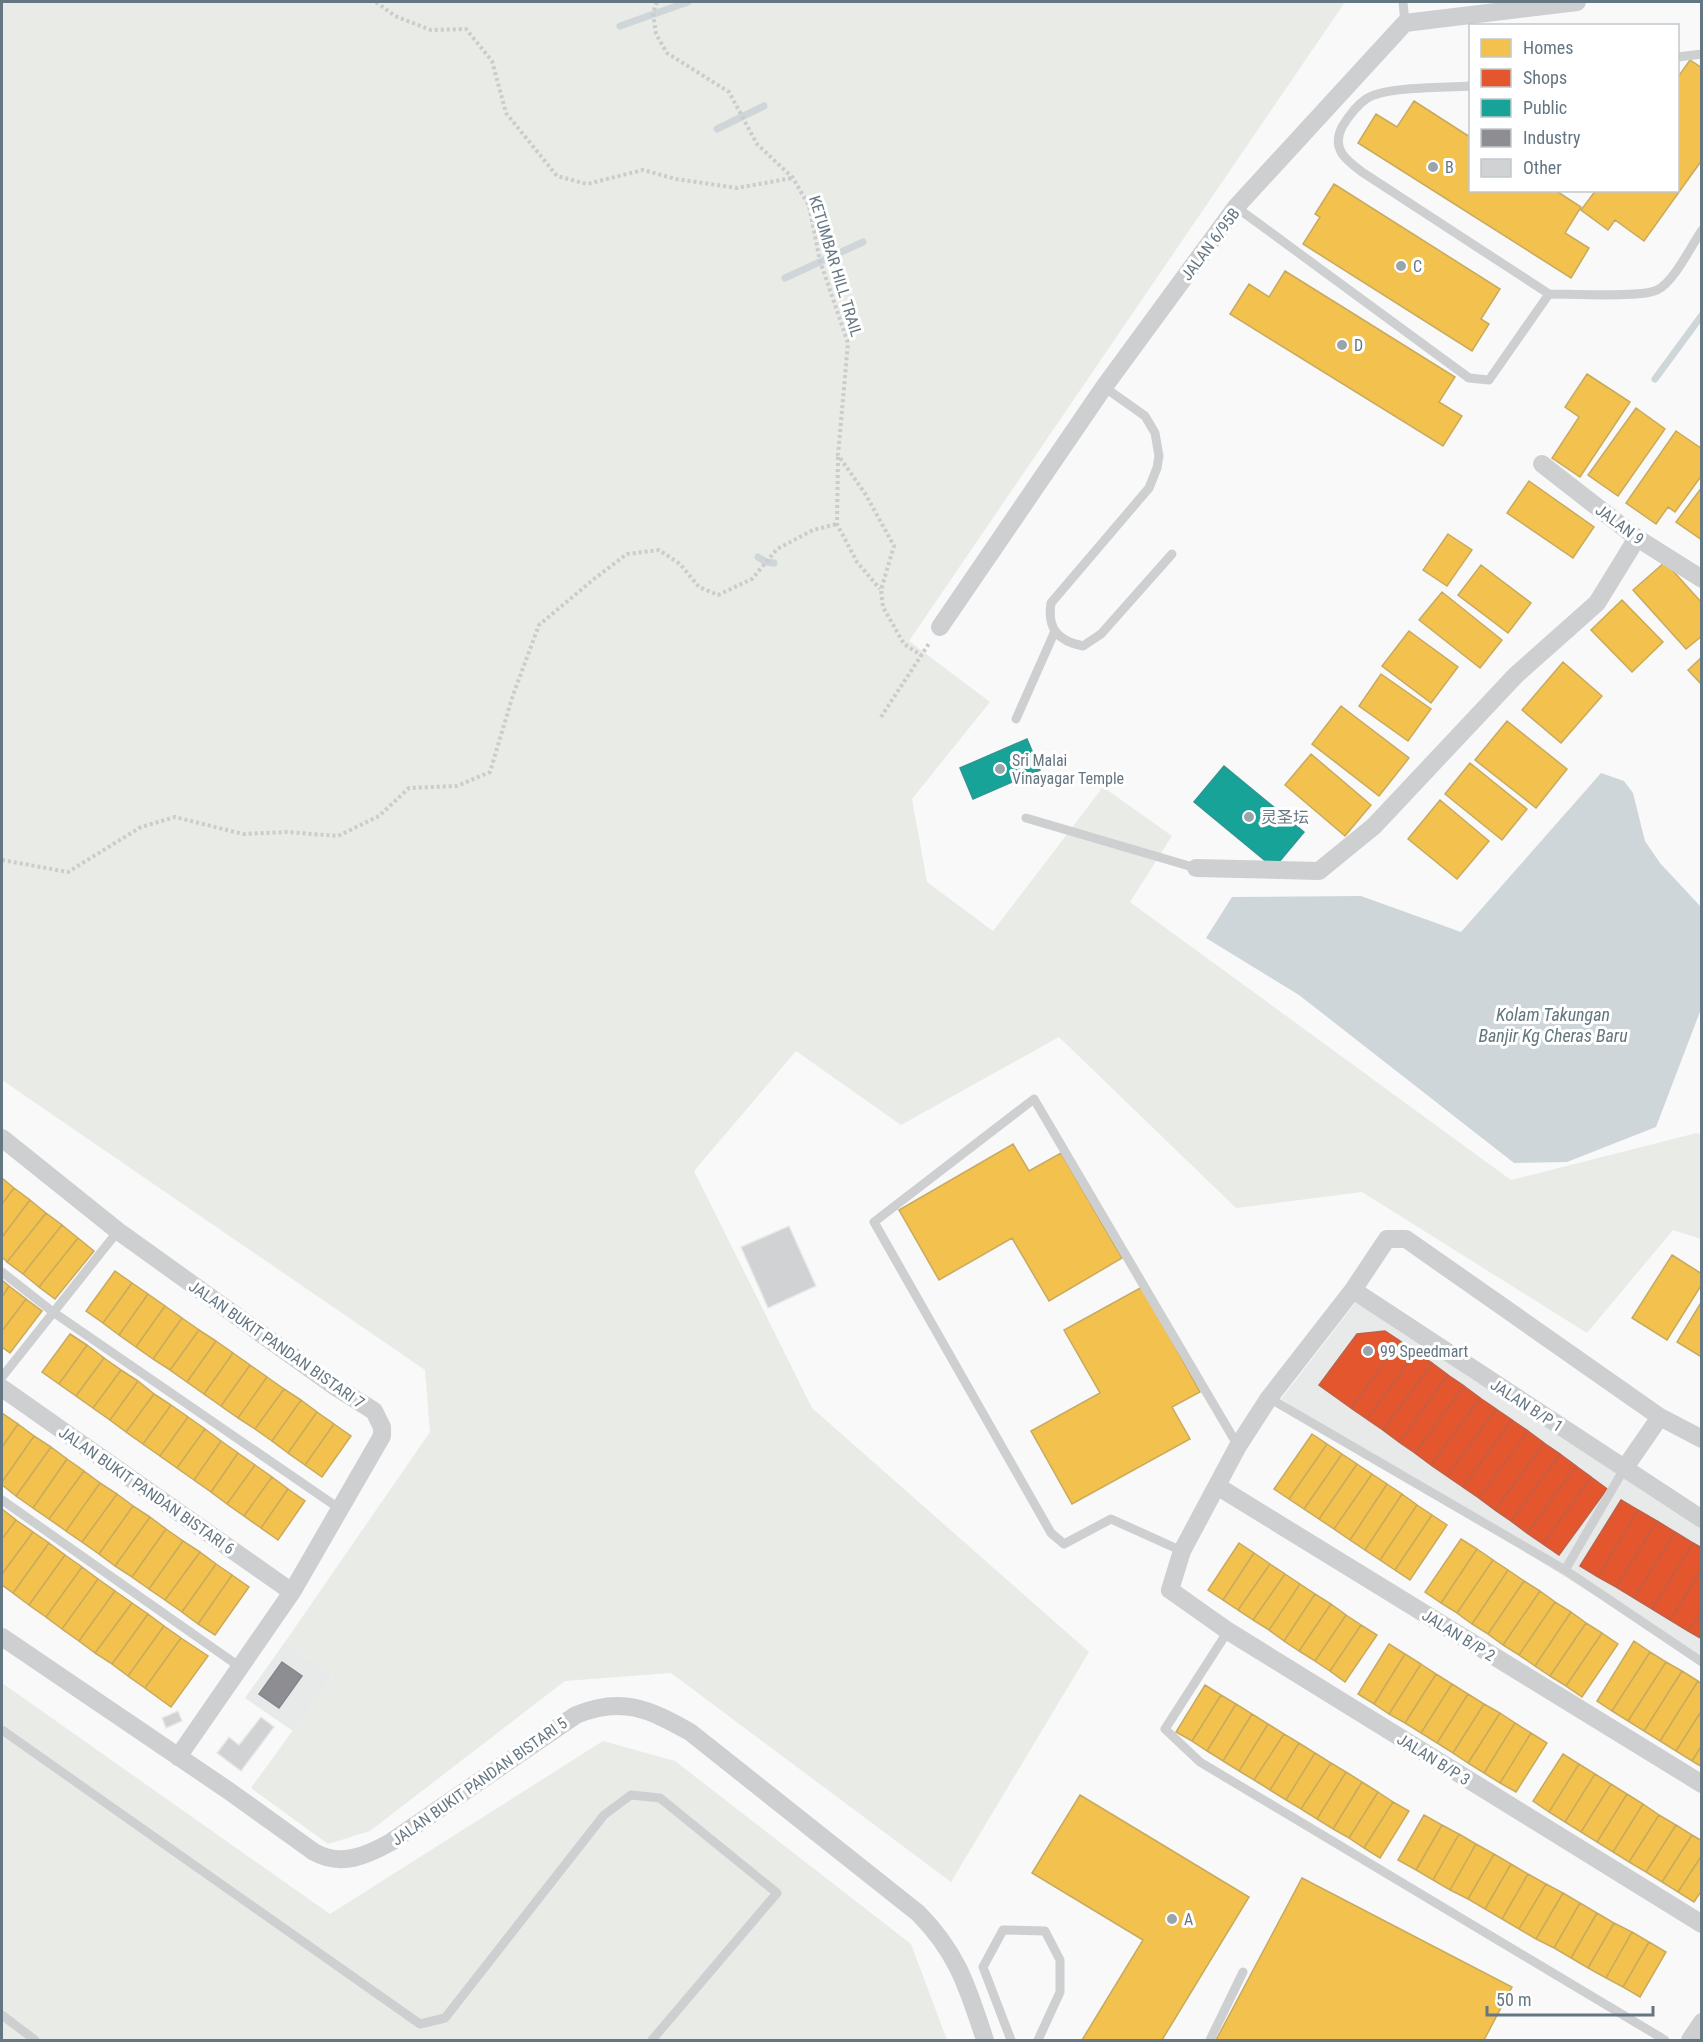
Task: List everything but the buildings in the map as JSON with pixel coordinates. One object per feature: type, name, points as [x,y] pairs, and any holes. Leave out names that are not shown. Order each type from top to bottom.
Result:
[{"type":"street","points":[[1405,23],[1577,2]]},
{"type":"street","name":"JALAN 6/95B","points":[[940,627],[1104,387],[1236,207],[1405,23]]},
{"type":"street","name":"JALAN 9","points":[[1542,464],[1637,538],[1701,579]]},
{"type":"street","points":[[1196,868],[1319,871],[1374,826],[1516,675],[1597,603],[1637,538]]},
{"type":"street","name":"JALAN BUKIT PANDAN BISTARI 7","points":[[2,1138],[118,1231],[374,1412],[382,1427],[382,1436],[292,1592],[178,1756]]},
{"type":"street","points":[[1182,1551],[1238,1446],[1269,1398],[1353,1290],[1388,1239],[1406,1239],[1660,1417],[1701,1439]]},
{"type":"street","name":"JALAN B/P 1","points":[[1353,1290],[1701,1519]]},
{"type":"street","name":"JALAN BUKIT PANDAN BISTARI 6","points":[[2,1388],[292,1592]]},
{"type":"street","points":[[1624,1469],[1660,1417]]},
{"type":"street","name":"JALAN B/P 2","points":[[1217,1486],[1701,1784]]},
{"type":"street","name":"JALAN B/P 3","points":[[1182,1551],[1170,1590],[1228,1631],[1701,1924]]},
{"type":"street","name":"JALAN BUKIT PANDAN BISTARI 5","points":[[2,1637],[178,1756],[314,1852],[325,1858],[339,1860],[365,1855],[391,1842],[576,1715],[594,1707],[615,1704],[653,1713],[690,1732],[918,1913],[936,1930],[950,1950],[969,1992],[985,2040]]},
{"type":"street","points":[[1690,2040],[1701,2022]]},
{"type":"lane","points":[[1403,2],[1405,23]]},
{"type":"lane","points":[[1679,57],[1701,54]]},
{"type":"lane","points":[[1469,86],[1412,90],[1368,98],[1358,106],[1339,135],[1338,143],[1343,158],[1549,294],[1639,294],[1658,290],[1671,278],[1701,230]]},
{"type":"lane","points":[[1236,207],[1469,378],[1489,380],[1549,294]]},
{"type":"lane","points":[[1104,387],[1144,416],[1155,433],[1159,456],[1149,488],[1051,603],[1049,615],[1055,632],[1065,642],[1083,646],[1101,634],[1172,554]]},
{"type":"lane","points":[[1016,719],[1055,632]]},
{"type":"lane","points":[[1026,818],[1196,868]]},
{"type":"lane","points":[[1182,1551],[1111,1519],[1064,1544],[1051,1533],[874,1222],[1034,1099],[1238,1446]]},
{"type":"lane","points":[[2,1377],[118,1231]]},
{"type":"lane","points":[[2,1272],[53,1312],[340,1509]]},
{"type":"lane","points":[[1269,1398],[1565,1570],[1701,1662]]},
{"type":"lane","points":[[1565,1570],[1624,1469]]},
{"type":"lane","points":[[2,1500],[240,1667]]},
{"type":"lane","points":[[1228,1631],[1165,1729],[1200,1762],[1665,2040]]},
{"type":"lane","points":[[2,1730],[420,2024],[445,2018],[604,1815],[631,1795],[660,1798],[777,1893],[652,2040]]},
{"type":"lane","points":[[1011,2040],[983,1967],[1003,1930],[1045,1930],[1060,1960],[1060,1992],[1038,2040]]},
{"type":"lane","points":[[1210,2040],[1243,1972]]},
{"type":"lane","points":[[2,2015],[35,2040]]},
{"type":"path","points":[[376,2],[395,16],[431,30],[466,29],[492,61],[506,113],[557,176],[587,184],[643,170],[676,179],[737,188],[793,178]]},
{"type":"path","name":"KETUMBAR HILL TRAIL","points":[[657,2],[653,13],[656,34],[667,53],[729,92],[757,144],[793,178],[809,206],[820,261],[848,344],[838,455],[837,524],[857,562],[881,590]]},
{"type":"path","points":[[838,455],[866,495],[894,546],[881,590],[883,607],[904,644],[921,655]]},
{"type":"path","points":[[2,860],[68,872],[141,827],[175,817],[243,834],[287,832],[338,836],[379,816],[409,788],[457,786],[490,772],[513,695],[539,625],[627,554],[659,550],[680,564],[699,587],[718,595],[752,579],[777,549],[813,530],[837,524]]},
{"type":"path","points":[[881,717],[940,627]]},
{"type":"shaded area","points":[[2,2],[1345,2],[909,641],[990,702],[912,799],[927,882],[993,931],[1103,787],[1172,836],[1130,902],[1511,1180],[1697,1133],[1701,1135],[1701,1239],[1673,1230],[1587,1333],[1362,1192],[1236,1208],[1059,1037],[901,1125],[796,1051],[694,1171],[812,1408],[1089,1652],[951,1882],[671,1673],[565,1681],[370,1831],[328,1844],[251,1788],[333,1675],[285,1642],[430,1432],[425,1370],[2,1080]]},
{"type":"shaded area","points":[[1356,1302],[1701,1528],[1701,1662],[1281,1399]]},
{"type":"shaded area","points":[[285,1642],[333,1675],[293,1731],[245,1698]]},
{"type":"shaded area","points":[[2,1683],[330,1914],[603,1741],[675,1761],[911,1944],[947,2040],[2,2040]]},
{"type":"water","name":"Kolam Takungan Banjir Kg Cheras Baru","points":[[1601,773],[1624,781],[1633,793],[1645,841],[1660,863],[1701,907],[1701,1009],[1656,1127],[1567,1162],[1514,1163],[1299,995],[1206,938],[1232,897],[1361,896],[1461,932]]},
{"type":"waterway","points":[[620,26],[688,2]]},
{"type":"waterway","points":[[717,129],[764,106]]},
{"type":"waterway","points":[[785,278],[863,242]]},
{"type":"waterway","points":[[1655,379],[1702,315]]},
{"type":"waterway","points":[[758,557],[766,562],[774,563]]},
{"type":"place","name":"B","points":[[1433,167]]},
{"type":"place","name":"C","points":[[1401,266]]},
{"type":"place","name":"D","points":[[1342,345]]},
{"type":"place","name":"Sri Malai Vinayagar Temple","points":[[1000,769]]},
{"type":"place","name":"灵圣坛","points":[[1249,817]]},
{"type":"place","name":"99 Speedmart","points":[[1368,1351]]},
{"type":"place","name":"A","points":[[1172,1919]]}]
